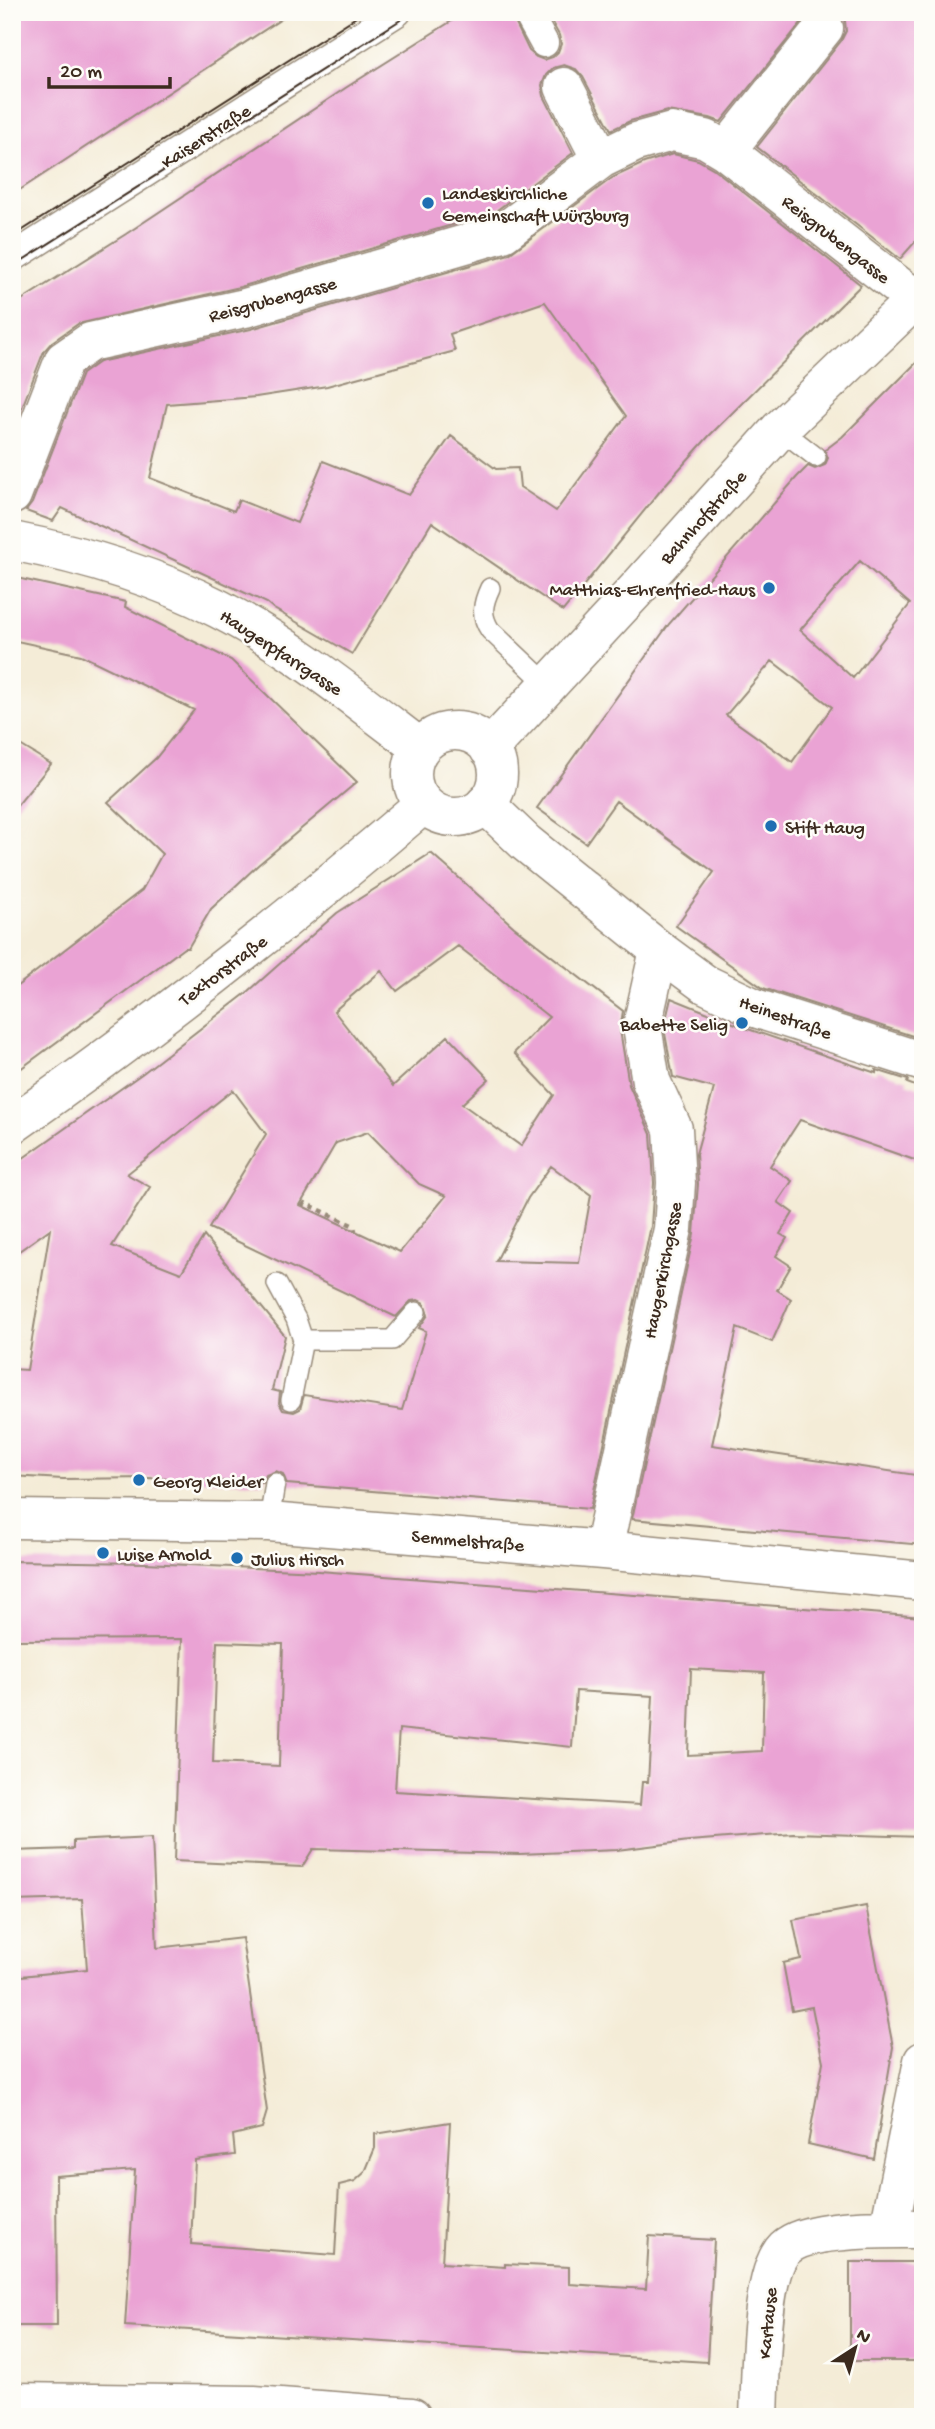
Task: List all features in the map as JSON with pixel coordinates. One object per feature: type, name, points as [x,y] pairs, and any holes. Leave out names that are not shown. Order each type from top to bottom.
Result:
[{"type":"street","name":"Kaiserstraße","points":[[12,258],[397,12]]},
{"type":"street","points":[[527,12],[544,43]]},
{"type":"street","points":[[726,151],[824,28]]},
{"type":"street","points":[[564,87],[601,159]]},
{"type":"street","name":"Reisgrubengasse","points":[[12,495],[64,360],[90,342],[245,307],[503,233],[601,159],[636,142],[673,132],[706,139],[726,151],[919,296]]},
{"type":"street","name":"Bahnhofstraße","points":[[489,748],[637,589],[780,429],[919,296]]},
{"type":"street","name":"Haugerpfarrgasse","points":[[12,541],[106,562],[170,586],[219,609],[289,652],[420,748]]},
{"type":"street","points":[[455,731],[480,738],[489,748],[495,760],[497,783],[485,804],[474,812],[448,816],[424,804],[412,777],[413,762],[420,748],[430,739],[455,731]]},
{"type":"street","name":"Textorstraße","points":[[12,1125],[74,1083],[302,908],[424,804]]},
{"type":"street","points":[[485,804],[526,843],[659,950]]},
{"type":"street","name":"Heinestraße","points":[[659,950],[705,984],[755,1008],[923,1062]]},
{"type":"street","name":"Haugerkirchgasse","points":[[603,1550],[673,1229],[676,1183],[673,1129],[651,1081],[642,1026],[659,950]]},
{"type":"street","name":"Semmelstraße","points":[[12,1519],[269,1522],[603,1550],[923,1581]]},
{"type":"street","points":[[906,2229],[923,2061]]},
{"type":"street","name":"Kartause","points":[[759,2417],[766,2300],[772,2270],[785,2247],[812,2234],[906,2229]]},
{"type":"street","points":[[12,2402],[254,2405],[412,2417]]},
{"type":"lane","points":[[780,429],[816,457]]},
{"type":"lane","points":[[490,588],[482,611],[484,622],[548,685]]},
{"type":"lane","points":[[277,1284],[296,1319],[303,1339],[291,1401]]},
{"type":"lane","points":[[303,1339],[392,1340],[416,1312]]},
{"type":"lane","points":[[269,1522],[275,1483]]},
{"type":"path","points":[[303,1206],[304,1203],[354,1226],[355,1231]]},
{"type":"building","points":[[12,12],[292,12],[12,195]]},
{"type":"building","points":[[466,12],[510,12],[529,51],[544,60],[553,57],[561,44],[546,12],[810,12],[721,122],[667,111],[630,121],[611,130],[576,69],[564,65],[553,68],[542,85],[544,96],[573,153],[493,213],[240,287],[78,324],[44,351],[12,433],[12,306]]},
{"type":"building","points":[[839,12],[923,12],[923,233],[900,259],[757,147],[841,41],[846,31],[845,21]]},
{"type":"building","points":[[673,154],[698,160],[714,169],[861,285],[709,436],[665,485],[563,611],[432,522],[352,654],[267,603],[62,508],[53,521],[26,511],[32,503],[82,374],[99,362],[251,329],[509,254],[612,178],[644,163]],"holes":[[[545,302],[626,416],[556,511],[520,487],[518,468],[496,469],[451,436],[409,495],[323,461],[297,523],[239,500],[234,511],[150,478],[167,404],[256,397],[327,386],[455,351],[450,334]]]},
{"type":"building","name":"Stift Haug","points":[[923,356],[923,1022],[919,1038],[763,988],[676,926],[714,872],[616,801],[586,843],[537,808],[669,624],[797,477],[808,466],[815,469],[825,465],[828,458],[825,450],[842,437]],"holes":[[[860,561],[910,604],[853,678],[800,630]],[[772,661],[832,707],[792,762],[726,715]]]},
{"type":"building","points":[[12,577],[126,602],[125,607],[231,660],[357,782],[258,865],[211,909],[188,948],[184,948],[12,1075],[12,990],[142,890],[162,854],[108,802],[156,758],[194,710],[81,655],[12,640]]},
{"type":"building","points":[[12,740],[51,764],[12,812]]},
{"type":"building","points":[[431,853],[514,927],[623,1011],[620,1030],[629,1085],[651,1134],[654,1183],[651,1226],[590,1509],[287,1484],[283,1474],[276,1471],[266,1475],[263,1483],[12,1476],[12,1369],[27,1370],[50,1229],[12,1256],[12,1166],[143,1073],[249,991],[337,913]],"holes":[[[458,946],[549,1017],[514,1053],[554,1095],[521,1146],[462,1104],[489,1079],[448,1036],[393,1086],[334,1011],[381,971],[397,991]],[[233,1090],[266,1134],[209,1228],[396,1317],[411,1301],[424,1303],[428,1315],[419,1328],[426,1331],[402,1410],[304,1395],[300,1409],[294,1412],[283,1410],[279,1403],[280,1392],[272,1390],[285,1336],[204,1236],[181,1273],[112,1246],[150,1187],[127,1174]],[[368,1132],[419,1184],[446,1196],[400,1252],[300,1205],[336,1143]],[[551,1166],[591,1195],[579,1263],[496,1261],[528,1198]]]},
{"type":"building","points":[[671,998],[748,1029],[876,1073],[876,1070],[908,1080],[907,1083],[923,1089],[923,1163],[800,1120],[770,1166],[792,1181],[778,1202],[793,1213],[780,1234],[787,1238],[776,1256],[791,1266],[777,1290],[791,1299],[772,1342],[737,1328],[712,1445],[923,1476],[923,1545],[632,1519],[694,1234],[698,1184],[696,1154],[714,1088],[673,1077],[664,1028]]},
{"type":"building","points":[[12,1561],[145,1563],[319,1571],[923,1617],[923,1837],[793,1833],[617,1850],[519,1854],[313,1849],[302,1867],[174,1861],[182,1639],[12,1640]],"holes":[[[217,1642],[283,1644],[279,1766],[213,1763]],[[691,1669],[764,1673],[762,1751],[688,1755]],[[576,1691],[653,1696],[648,1782],[642,1782],[640,1805],[395,1791],[399,1729],[572,1747]]]},
{"type":"building","points":[[152,1837],[157,1948],[242,1938],[267,2111],[262,2128],[233,2135],[235,2155],[195,2160],[191,2244],[335,2255],[339,2185],[355,2181],[365,2172],[375,2148],[375,2134],[450,2122],[442,2263],[569,2267],[569,2284],[646,2289],[649,2236],[714,2240],[707,2362],[125,2326],[135,2170],[56,2176],[57,2326],[12,2326],[12,1977],[87,1969],[82,1899],[12,1901],[12,1851],[73,1849],[73,1841]]},
{"type":"building","points":[[866,1906],[893,2047],[874,2159],[808,2144],[823,2062],[812,2007],[792,2011],[783,1963],[801,1959],[793,1920]]},
{"type":"building","points":[[850,2262],[923,2262],[923,2361],[850,2361]]},
{"type":"tram line","points":[[12,237],[364,12]]},
{"type":"tram line","points":[[12,267],[413,12]]},
{"type":"place","name":"Landeskirchliche Gemeinschaft Würzburg","points":[[428,203]]},
{"type":"place","name":"Matthias-Ehrenfried-Haus","points":[[769,588]]},
{"type":"place","name":"Stift Haug","points":[[771,826]]},
{"type":"place","name":"Babette Selig","points":[[742,1023]]},
{"type":"place","name":"Georg Kleider","points":[[139,1480]]},
{"type":"place","name":"Luise Arnold","points":[[103,1553]]},
{"type":"place","name":"Julius Hirsch","points":[[237,1558]]}]
